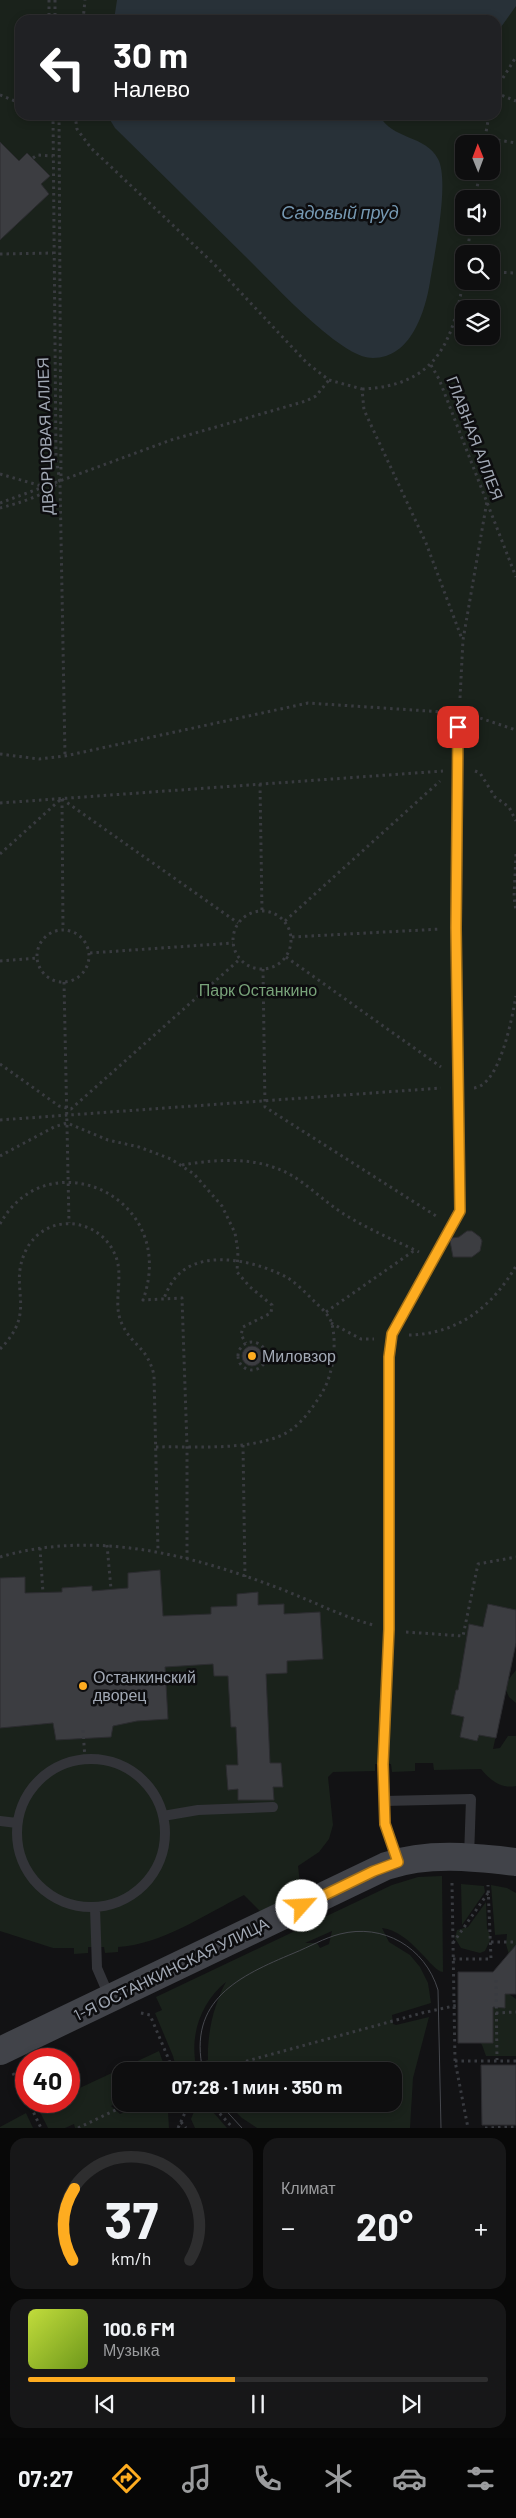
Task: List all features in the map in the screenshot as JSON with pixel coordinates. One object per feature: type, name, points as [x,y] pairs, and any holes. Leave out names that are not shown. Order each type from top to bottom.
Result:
[{"type":"street","name":"1-Я ОСТАНКИНСКАЯ УЛИЦА","points":[[4,2064],[110,1998],[374,1871],[398,1862],[433,1856],[516,1862]]},
{"type":"lane","points":[[398,1862],[385,1824],[383,1764],[389,1629],[391,1337],[433,1257],[460,1211],[455,770],[459,713]]},
{"type":"lane","points":[[85,1759],[119,1764],[139,1776],[154,1794],[163,1816],[165,1827],[163,1850],[159,1862],[147,1881],[139,1890],[119,1902],[95,1907],[73,1906],[42,1890],[27,1872],[18,1850],[17,1823],[27,1794],[42,1777],[62,1765],[85,1759]]},
{"type":"lane","points":[[384,1801],[471,1799],[469,1858]]},
{"type":"lane","points":[[163,1816],[198,1810],[273,1807]]},
{"type":"lane","points":[[0,1821],[17,1823]]},
{"type":"lane","points":[[95,1907],[97,1968],[110,1998]]},
{"type":"path","points":[[49,0],[49,15]]},
{"type":"path","points":[[55,0],[56,15]]},
{"type":"path","points":[[84,15],[85,0]]},
{"type":"path","points":[[501,81],[516,57]]},
{"type":"path","points":[[0,94],[15,102]]},
{"type":"path","points":[[501,95],[516,101]]},
{"type":"path","name":"ДВОРЦОВАЯ АЛЛЕЯ","points":[[53,120],[56,458],[60,482],[65,756]]},
{"type":"path","points":[[0,508],[28,499],[52,488],[60,482],[62,466],[59,120]]},
{"type":"path","points":[[76,120],[77,129],[82,139],[213,263],[293,349],[329,380],[362,390],[396,385],[413,378],[431,365],[443,349],[452,331],[462,290]]},
{"type":"path","points":[[485,135],[487,120]]},
{"type":"path","points":[[500,140],[516,143]]},
{"type":"path","points":[[33,158],[37,155],[53,156]]},
{"type":"path","points":[[0,254],[53,253]]},
{"type":"path","points":[[500,272],[516,273]]},
{"type":"path","name":"ГЛАВНАЯ АЛЛЕЯ","points":[[431,365],[440,379],[516,577]]},
{"type":"path","points":[[0,503],[171,440],[306,401],[316,396],[329,380]]},
{"type":"path","points":[[362,390],[364,410],[426,542],[463,640]]},
{"type":"path","points":[[0,474],[46,487]]},
{"type":"path","points":[[459,713],[463,640],[487,501]]},
{"type":"path","points":[[0,754],[39,759],[65,756],[308,703],[459,713],[482,718],[516,730]]},
{"type":"path","points":[[0,803],[468,768],[480,773],[490,791],[513,812],[516,821]]},
{"type":"path","points":[[285,921],[455,770]]},
{"type":"path","points":[[260,784],[262,910]]},
{"type":"path","points":[[0,854],[62,799]]},
{"type":"path","points":[[62,799],[238,924]]},
{"type":"path","points":[[62,799],[63,929]]},
{"type":"path","points":[[516,854],[514,897],[516,911]]},
{"type":"path","points":[[262,910],[270,911],[285,921],[292,938],[291,947],[286,957],[274,968],[255,969],[240,959],[233,943],[233,933],[238,924],[251,913],[262,910]]},
{"type":"path","points":[[292,938],[456,928]]},
{"type":"path","points":[[63,929],[73,931],[81,936],[87,943],[90,953],[89,962],[80,976],[64,982],[54,980],[46,975],[40,968],[37,958],[41,941],[55,930],[63,929]]},
{"type":"path","points":[[90,953],[233,943]]},
{"type":"path","points":[[286,957],[459,1085]]},
{"type":"path","points":[[0,961],[37,958]]},
{"type":"path","points":[[67,1110],[71,1109],[240,959]]},
{"type":"path","points":[[263,969],[265,1107],[452,1226]]},
{"type":"path","points":[[64,982],[69,1223]]},
{"type":"path","points":[[0,1120],[459,1085],[479,1088],[487,1082],[501,1055],[516,996]]},
{"type":"path","points":[[0,1064],[67,1110]]},
{"type":"path","points":[[0,1156],[54,1127],[67,1123],[108,1140],[153,1152],[182,1165],[194,1174],[222,1206],[235,1233],[237,1272],[250,1287],[272,1305],[271,1313],[243,1327],[241,1335],[246,1343]]},
{"type":"path","points":[[182,1165],[228,1160],[253,1162],[276,1169],[291,1175],[345,1215],[433,1257]]},
{"type":"path","points":[[0,1224],[9,1210],[32,1192],[50,1185],[68,1183],[94,1186],[106,1191],[131,1212],[139,1223],[150,1251],[150,1277],[143,1300],[182,1298],[187,1446],[187,1559]]},
{"type":"path","points":[[0,1348],[18,1325],[21,1306],[20,1269],[26,1250],[46,1229],[69,1223],[81,1224],[100,1234],[116,1257],[119,1267],[118,1305],[121,1324],[147,1354],[154,1375],[158,1551]]},
{"type":"path","points":[[326,1312],[415,1250]]},
{"type":"path","points":[[156,1447],[243,1445],[280,1436],[293,1428],[309,1412],[323,1390],[332,1370],[334,1357],[332,1323],[326,1312],[289,1279],[264,1267],[237,1262],[207,1262],[187,1268],[174,1279],[164,1298]]},
{"type":"path","points":[[332,1323],[361,1339],[436,1333],[465,1322],[489,1302],[516,1266]]},
{"type":"path","points":[[246,1343],[256,1343],[265,1352],[264,1360],[255,1369],[243,1366],[238,1359],[239,1351],[246,1343]]},
{"type":"path","points":[[243,1445],[245,1577]]},
{"type":"path","points":[[0,1557],[40,1548],[79,1544],[158,1551],[245,1577],[283,1590],[338,1614],[389,1629],[462,1636],[478,1564],[516,1557]]},
{"type":"path","points":[[107,1545],[111,1589]]},
{"type":"path","points":[[40,1548],[43,1593]]},
{"type":"path","points":[[83,1730],[85,1759]]},
{"type":"path","points":[[452,1880],[453,1960],[456,2005],[455,2061],[468,2128]]},
{"type":"path","points":[[453,1960],[491,1959],[488,1882]]},
{"type":"path","points":[[453,1943],[489,1893]]},
{"type":"path","points":[[491,1942],[516,1942]]},
{"type":"path","points":[[496,1980],[496,2060]]},
{"type":"path","points":[[244,2062],[456,2005]]},
{"type":"path","points":[[496,2013],[516,2012]]},
{"type":"path","points":[[133,2016],[140,2013],[150,2015],[170,2062]]},
{"type":"path","points":[[491,2060],[491,2065]]},
{"type":"path","points":[[455,2061],[516,2060]]},
{"type":"path","points":[[4,2064],[15,2075]]},
{"type":"path","points":[[78,2128],[112,2112]]},
{"type":"path","points":[[178,2128],[185,2112]]},
{"type":"path","points":[[218,2112],[233,2128]]},
{"type":"path","points":[[34,2113],[41,2128]]},
{"type":"path","points":[[180,2122],[186,2128]]},
{"type":"path","points":[[485,2128],[492,2126],[516,2128]]},
{"type":"green space","name":"Парк Останкино","points":[[0,0],[516,0],[516,1643],[509,1679],[516,1670],[516,1703],[509,1697],[506,1690],[493,1749],[500,1748],[508,1736],[516,1736],[516,1786],[511,1787],[496,1783],[481,1769],[434,1770],[433,1763],[415,1763],[415,1771],[392,1772],[391,1764],[375,1764],[375,1771],[333,1772],[328,1777],[333,1825],[329,1839],[319,1852],[298,1866],[300,1884],[297,1894],[263,1914],[244,1895],[166,1935],[134,1945],[118,1947],[118,1952],[105,1953],[104,1947],[88,1947],[88,1953],[74,1954],[74,1948],[53,1948],[0,1931]]},
{"type":"green space","points":[[442,1876],[443,1972],[433,1966],[402,1936],[382,1928],[389,1942],[410,1955],[420,1967],[428,1983],[431,2003],[392,2015],[393,2024],[396,2025],[429,2017],[413,2078],[410,2128],[257,2128],[242,2118],[236,2112],[402,2112],[402,2062],[205,2062],[208,2060],[212,2019],[226,1982],[209,2001],[198,2022],[194,2046],[196,2062],[175,2062],[155,2013],[162,2010],[156,1997],[392,1885],[418,1877]],"holes":[[[332,1931],[329,1944],[320,1948],[317,1943],[305,1943]]]},
{"type":"green space","points":[[461,1884],[484,1886],[485,1892],[462,1925]]},
{"type":"green space","points":[[491,1885],[507,1888],[516,1893],[516,1981],[506,1944],[507,1934],[495,1935]]},
{"type":"green space","points":[[486,1902],[487,1928],[491,1938],[485,1951],[480,1953],[461,1948],[455,1938],[457,1930],[468,1927]]},
{"type":"green space","points":[[502,1985],[516,1999],[516,2056],[486,2056],[482,2045],[473,2033]]},
{"type":"green space","points":[[159,2051],[163,2062],[135,2062]]},
{"type":"green space","points":[[112,2073],[112,2112],[120,2114],[124,2112],[168,2112],[169,2128],[75,2128],[74,2124],[65,2128],[48,2128],[40,2113],[80,2113],[80,2088]]},
{"type":"green space","points":[[194,2112],[213,2112],[227,2128],[195,2128],[191,2119]]},
{"type":"green space","points":[[26,2113],[33,2128],[0,2128]]},
{"type":"water","points":[[117,0],[516,0],[516,6],[501,27],[501,15],[115,15]]},
{"type":"water","name":"Садовый пруд","points":[[110,120],[383,120],[400,134],[426,146],[433,151],[438,159],[441,170],[442,201],[428,294],[414,331],[406,342],[386,356],[368,358],[347,349],[310,320],[289,300],[115,128]]},
{"type":"building","points":[[0,142],[19,161],[27,153],[50,176],[41,184],[49,194],[0,240]]},
{"type":"building","points":[[467,1231],[472,1231],[480,1237],[482,1241],[480,1251],[472,1257],[453,1257],[450,1241],[452,1238],[459,1237]]},
{"type":"building","name":"Миловзор","points":[[252,1346],[259,1349],[262,1356],[259,1363],[252,1366],[245,1363],[242,1356],[245,1349]]},
{"type":"building","name":"Останкинский дворец","points":[[160,1570],[163,1616],[211,1614],[211,1607],[237,1606],[237,1594],[258,1592],[258,1605],[284,1604],[284,1614],[320,1612],[323,1659],[287,1661],[287,1673],[266,1674],[270,1763],[281,1763],[283,1787],[273,1787],[274,1800],[238,1800],[238,1789],[228,1790],[226,1765],[238,1765],[236,1727],[231,1727],[228,1676],[214,1676],[213,1664],[165,1667],[168,1719],[137,1721],[113,1726],[111,1737],[56,1740],[53,1723],[0,1728],[0,1578],[25,1577],[25,1593],[62,1592],[62,1588],[92,1586],[92,1591],[128,1588],[128,1573]]},
{"type":"building","points":[[488,1604],[516,1610],[516,1643],[496,1738],[479,1735],[477,1741],[460,1737],[464,1717],[451,1714],[456,1690],[458,1690],[469,1624],[483,1627]]},
{"type":"building","points":[[516,1945],[516,1994],[505,1994],[505,2008],[493,2007],[493,2043],[458,2043],[458,1972],[493,1972]]},
{"type":"building","points":[[481,2065],[516,2065],[516,2125],[482,2125]]},
{"type":"tram line","points":[[202,2062],[200,2046],[203,2026],[210,2009],[222,1994],[237,1982],[254,1971],[322,1940],[356,1931],[372,1932],[400,1942],[413,1950],[432,1975],[438,1990],[441,2128]]},
{"type":"tram line","points":[[227,2112],[242,2128]]},
{"type":"place","name":"Миловзор","points":[[252,1356]]},
{"type":"place","name":"Останкинский дворец","points":[[83,1686]]},
{"type":"route","points":[[302,1906],[374,1871],[398,1862],[385,1824],[383,1764],[389,1629],[389,1357],[392,1334],[460,1211],[456,928],[458,727]]}]
